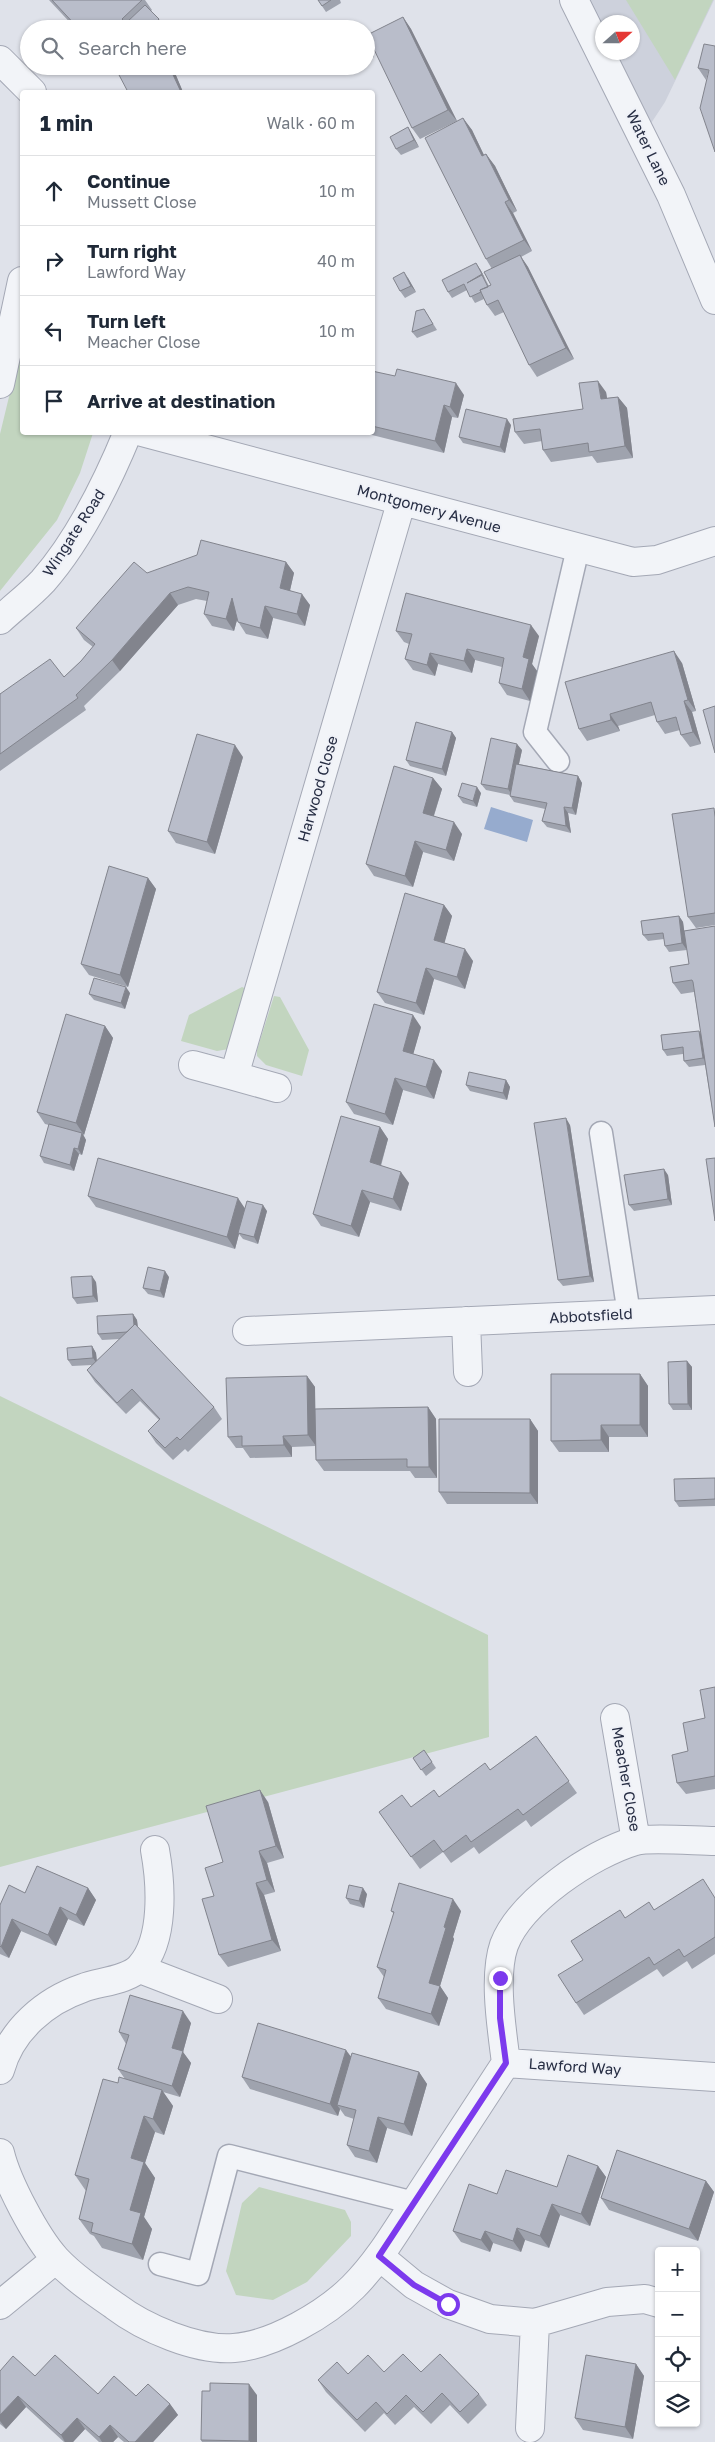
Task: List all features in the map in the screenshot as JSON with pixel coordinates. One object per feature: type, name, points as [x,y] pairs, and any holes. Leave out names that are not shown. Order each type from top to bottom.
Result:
[{"type":"street","name":"Water Lane","points":[[574,0],[671,195],[715,300]]},
{"type":"street","points":[[0,60],[30,90]]},
{"type":"street","points":[[0,384],[20,290]]},
{"type":"street","name":"Wingate Road","points":[[0,620],[43,582],[80,530],[110,475],[127,435]]},
{"type":"street","name":"Montgomery Avenue","points":[[153,435],[633,562],[657,560],[715,541]]},
{"type":"street","name":"Harwood Close","points":[[234,1076],[401,502]]},
{"type":"street","points":[[193,1065],[277,1088]]},
{"type":"street","name":"Abbotsfield","points":[[247,1331],[715,1310]]},
{"type":"street","points":[[466,1321],[468,1372]]},
{"type":"street","name":"Meacher Close","points":[[615,1718],[636,1841]]},
{"type":"street","name":"Meacher Close","points":[[506,2063],[500,2018],[500,1978],[504,1946],[527,1909],[556,1882],[595,1859],[636,1841],[715,1841]]},
{"type":"street","points":[[0,2070],[3,2058],[25,2024],[53,2002],[84,1988],[114,1980],[140,1969],[152,1949],[159,1914],[161,1881],[155,1850]]},
{"type":"street","points":[[140,1969],[218,1998]]},
{"type":"street","name":"Lawford Way","points":[[0,2153],[36,2230],[56,2259],[121,2311],[157,2330],[196,2344],[234,2348],[275,2338],[319,2315],[353,2287],[379,2256],[506,2063],[715,2077]]},
{"type":"street","points":[[379,2256],[414,2285],[448,2304],[490,2319],[536,2323],[607,2302],[645,2299],[655,2302]]},
{"type":"street","points":[[0,2305],[56,2259]]},
{"type":"street","points":[[530,2428],[536,2323]]},
{"type":"lane","points":[[558,761],[535,732],[578,548]]},
{"type":"lane","points":[[601,1133],[628,1314]]},
{"type":"lane","points":[[160,2264],[198,2274],[229,2156],[414,2203]]},
{"type":"shaded area","points":[[574,0],[714,0],[665,102],[642,137],[604,60],[640,60],[640,15],[595,15],[595,42]]},
{"type":"green space","points":[[626,0],[713,0],[675,80],[640,23],[640,15],[635,15]]},
{"type":"green space","points":[[20,351],[20,435],[92,435],[80,473],[57,520],[0,591],[0,434]]},
{"type":"green space","points":[[242,987],[249,990],[229,1049],[217,1051],[181,1041],[189,1015]]},
{"type":"green space","points":[[274,996],[280,997],[309,1050],[302,1076],[266,1065],[257,1056],[257,1050]]},
{"type":"green space","points":[[0,1396],[488,1635],[489,1737],[0,1867]]},
{"type":"green space","points":[[259,2187],[345,2210],[351,2222],[351,2236],[307,2282],[273,2300],[236,2295],[226,2271],[242,2203]]},
{"type":"water","points":[[491,807],[533,820],[527,842],[484,829]]},
{"type":"building","points":[[52,0],[142,0],[123,20],[71,20]]},
{"type":"building","points":[[318,0],[331,0],[322,6]]},
{"type":"building","points":[[145,5],[158,20],[129,20]]},
{"type":"building","points":[[403,17],[448,110],[412,128],[375,52],[375,31]]},
{"type":"building","points":[[704,44],[715,46],[715,152],[700,108],[709,70],[698,68]]},
{"type":"building","points":[[119,75],[173,75],[180,90],[127,90]]},
{"type":"building","points":[[463,118],[482,156],[486,154],[509,200],[505,202],[524,240],[486,259],[425,138]]},
{"type":"building","points":[[408,127],[414,140],[396,149],[390,137]]},
{"type":"building","points":[[520,255],[566,348],[529,365],[498,300],[487,305],[480,290],[491,285],[484,272]]},
{"type":"building","points":[[476,263],[482,274],[467,283],[482,275],[488,287],[470,297],[464,284],[448,292],[442,280]]},
{"type":"building","points":[[404,272],[411,286],[400,291],[393,278]]},
{"type":"building","points":[[424,309],[433,324],[412,332],[416,311]]},
{"type":"building","points":[[397,369],[456,383],[450,407],[444,405],[435,441],[375,427],[375,372],[395,376]]},
{"type":"building","points":[[598,381],[601,399],[618,397],[625,446],[589,452],[588,443],[543,450],[540,429],[515,432],[513,419],[583,409],[579,383]]},
{"type":"building","points":[[466,409],[507,419],[500,447],[459,437]]},
{"type":"building","points":[[201,540],[286,562],[280,588],[302,594],[297,614],[265,606],[260,628],[238,622],[232,598],[226,619],[204,614],[209,592],[188,587],[170,593],[112,660],[76,695],[78,698],[0,754],[0,694],[50,659],[64,677],[95,644],[76,628],[134,562],[147,573],[197,555]]},
{"type":"building","points":[[406,593],[531,625],[523,657],[529,659],[522,689],[499,683],[504,658],[467,649],[464,661],[430,653],[427,665],[405,659],[412,634],[396,631]]},
{"type":"building","points":[[674,651],[688,700],[684,701],[693,732],[681,735],[676,717],[657,722],[651,702],[610,714],[611,720],[579,729],[565,682]]},
{"type":"building","points":[[715,706],[715,753],[703,710]]},
{"type":"building","points":[[416,722],[452,732],[442,769],[406,760]]},
{"type":"building","points":[[197,734],[235,745],[207,842],[168,831]]},
{"type":"building","points":[[491,738],[517,744],[508,789],[481,784]]},
{"type":"building","points":[[516,764],[578,776],[572,808],[564,807],[566,826],[542,821],[547,803],[510,796]]},
{"type":"building","points":[[394,766],[433,778],[423,813],[454,822],[446,850],[415,841],[405,876],[366,864]]},
{"type":"building","points":[[462,783],[477,787],[473,801],[458,796]]},
{"type":"building","points":[[714,808],[715,913],[688,917],[672,814]]},
{"type":"building","points":[[109,866],[148,878],[120,975],[81,964]]},
{"type":"building","points":[[405,893],[444,905],[434,940],[465,949],[457,977],[426,968],[416,1003],[377,992]]},
{"type":"building","points":[[679,916],[682,943],[665,946],[663,933],[643,935],[641,921]]},
{"type":"building","points":[[715,926],[715,1127],[693,982],[692,980],[673,983],[670,967],[689,964],[684,931]]},
{"type":"building","points":[[94,978],[126,987],[121,1003],[89,994]]},
{"type":"building","points":[[374,1004],[413,1015],[403,1051],[434,1060],[426,1087],[395,1078],[385,1114],[346,1102]]},
{"type":"building","points":[[66,1014],[105,1026],[76,1123],[37,1112]]},
{"type":"building","points":[[699,1031],[703,1058],[684,1061],[683,1047],[663,1050],[661,1035]]},
{"type":"building","points":[[469,1072],[506,1080],[503,1093],[466,1085]]},
{"type":"building","points":[[341,1116],[380,1127],[370,1162],[401,1172],[393,1199],[362,1190],[351,1226],[313,1214]]},
{"type":"building","points":[[566,1118],[590,1276],[558,1280],[534,1123]]},
{"type":"building","points":[[49,1124],[82,1133],[78,1149],[74,1148],[70,1165],[40,1156]]},
{"type":"building","points":[[98,1158],[238,1198],[227,1237],[88,1196]]},
{"type":"building","points":[[715,1158],[715,1221],[706,1159]]},
{"type":"building","points":[[664,1169],[668,1199],[629,1205],[624,1175]]},
{"type":"building","points":[[247,1201],[263,1205],[254,1237],[238,1233]]},
{"type":"building","points":[[148,1267],[165,1271],[160,1291],[143,1288]]},
{"type":"building","points":[[92,1276],[93,1296],[73,1298],[71,1277]]},
{"type":"building","points":[[133,1314],[134,1325],[127,1332],[98,1334],[97,1316]]},
{"type":"building","points":[[135,1324],[214,1407],[180,1440],[177,1437],[165,1448],[148,1431],[160,1419],[132,1389],[117,1403],[87,1370]]},
{"type":"building","points":[[92,1346],[93,1358],[68,1360],[67,1348]]},
{"type":"building","points":[[687,1361],[688,1404],[669,1404],[668,1362]]},
{"type":"building","points":[[551,1374],[640,1374],[640,1425],[601,1425],[601,1440],[551,1441]]},
{"type":"building","points":[[307,1376],[308,1435],[283,1436],[284,1445],[242,1446],[242,1436],[228,1437],[226,1378]]},
{"type":"building","points":[[428,1407],[429,1467],[407,1467],[407,1459],[316,1460],[315,1409]]},
{"type":"building","points":[[439,1419],[530,1419],[530,1493],[439,1492]]},
{"type":"building","points":[[715,1478],[715,1499],[675,1501],[674,1479]]},
{"type":"building","points":[[715,1687],[715,1776],[677,1783],[672,1755],[688,1751],[683,1723],[705,1718],[700,1690]]},
{"type":"building","points":[[536,1736],[569,1781],[523,1815],[518,1809],[471,1842],[466,1835],[443,1852],[434,1840],[411,1857],[379,1812],[402,1795],[411,1807],[434,1790],[439,1797],[485,1763],[490,1770]]},
{"type":"building","points":[[424,1750],[432,1762],[421,1770],[413,1758]]},
{"type":"building","points":[[260,1790],[276,1846],[259,1851],[267,1880],[256,1883],[272,1940],[219,1955],[202,1899],[214,1896],[205,1868],[223,1862],[206,1806]]},
{"type":"building","points":[[37,1866],[88,1888],[76,1915],[60,1907],[48,1935],[12,1919],[1,1947],[0,1905],[9,1885],[25,1893]]},
{"type":"building","points":[[703,1879],[715,1898],[715,1937],[684,1957],[679,1949],[654,1965],[649,1957],[576,2003],[558,1975],[583,1960],[571,1941],[620,1910],[625,1918],[649,1902],[654,1910]]},
{"type":"building","points":[[399,1883],[453,1899],[429,1983],[440,1986],[431,2014],[378,1998],[386,1970],[377,1967],[394,1912],[391,1911]]},
{"type":"building","points":[[349,1885],[363,1888],[359,1901],[346,1898]]},
{"type":"building","points":[[130,1995],[183,2011],[172,2048],[183,2051],[172,2086],[118,2069],[129,2035],[119,2032]]},
{"type":"building","points":[[258,2023],[346,2050],[330,2104],[242,2077]]},
{"type":"building","points":[[352,2053],[419,2072],[404,2124],[378,2117],[369,2151],[347,2145],[356,2110],[337,2105]]},
{"type":"building","points":[[119,2077],[162,2090],[153,2119],[144,2116],[131,2158],[144,2162],[130,2210],[141,2213],[132,2244],[91,2232],[93,2223],[79,2219],[89,2179],[75,2175],[103,2079],[118,2083]]},
{"type":"building","points":[[617,2150],[706,2181],[689,2229],[601,2198]]},
{"type":"building","points":[[568,2155],[598,2166],[581,2214],[552,2204],[540,2236],[517,2228],[513,2241],[485,2231],[481,2240],[453,2231],[469,2184],[497,2194],[506,2170],[557,2187]]},
{"type":"building","points":[[403,2354],[421,2372],[440,2354],[479,2394],[460,2412],[442,2393],[423,2412],[406,2395],[387,2414],[376,2402],[357,2420],[318,2380],[337,2362],[348,2374],[368,2355],[384,2372]]},
{"type":"building","points":[[55,2355],[98,2394],[114,2376],[136,2396],[148,2384],[170,2404],[135,2442],[129,2442],[110,2425],[99,2437],[77,2418],[61,2435],[18,2396],[0,2415],[0,2371],[13,2356],[35,2376]]},
{"type":"building","points":[[586,2355],[636,2364],[625,2427],[575,2418]]},
{"type":"building","points":[[210,2383],[249,2384],[249,2441],[201,2440],[202,2391],[210,2391]]},
{"type":"route","points":[[448,2304],[414,2285],[379,2256],[506,2063],[500,2018],[500,1978]]}]
